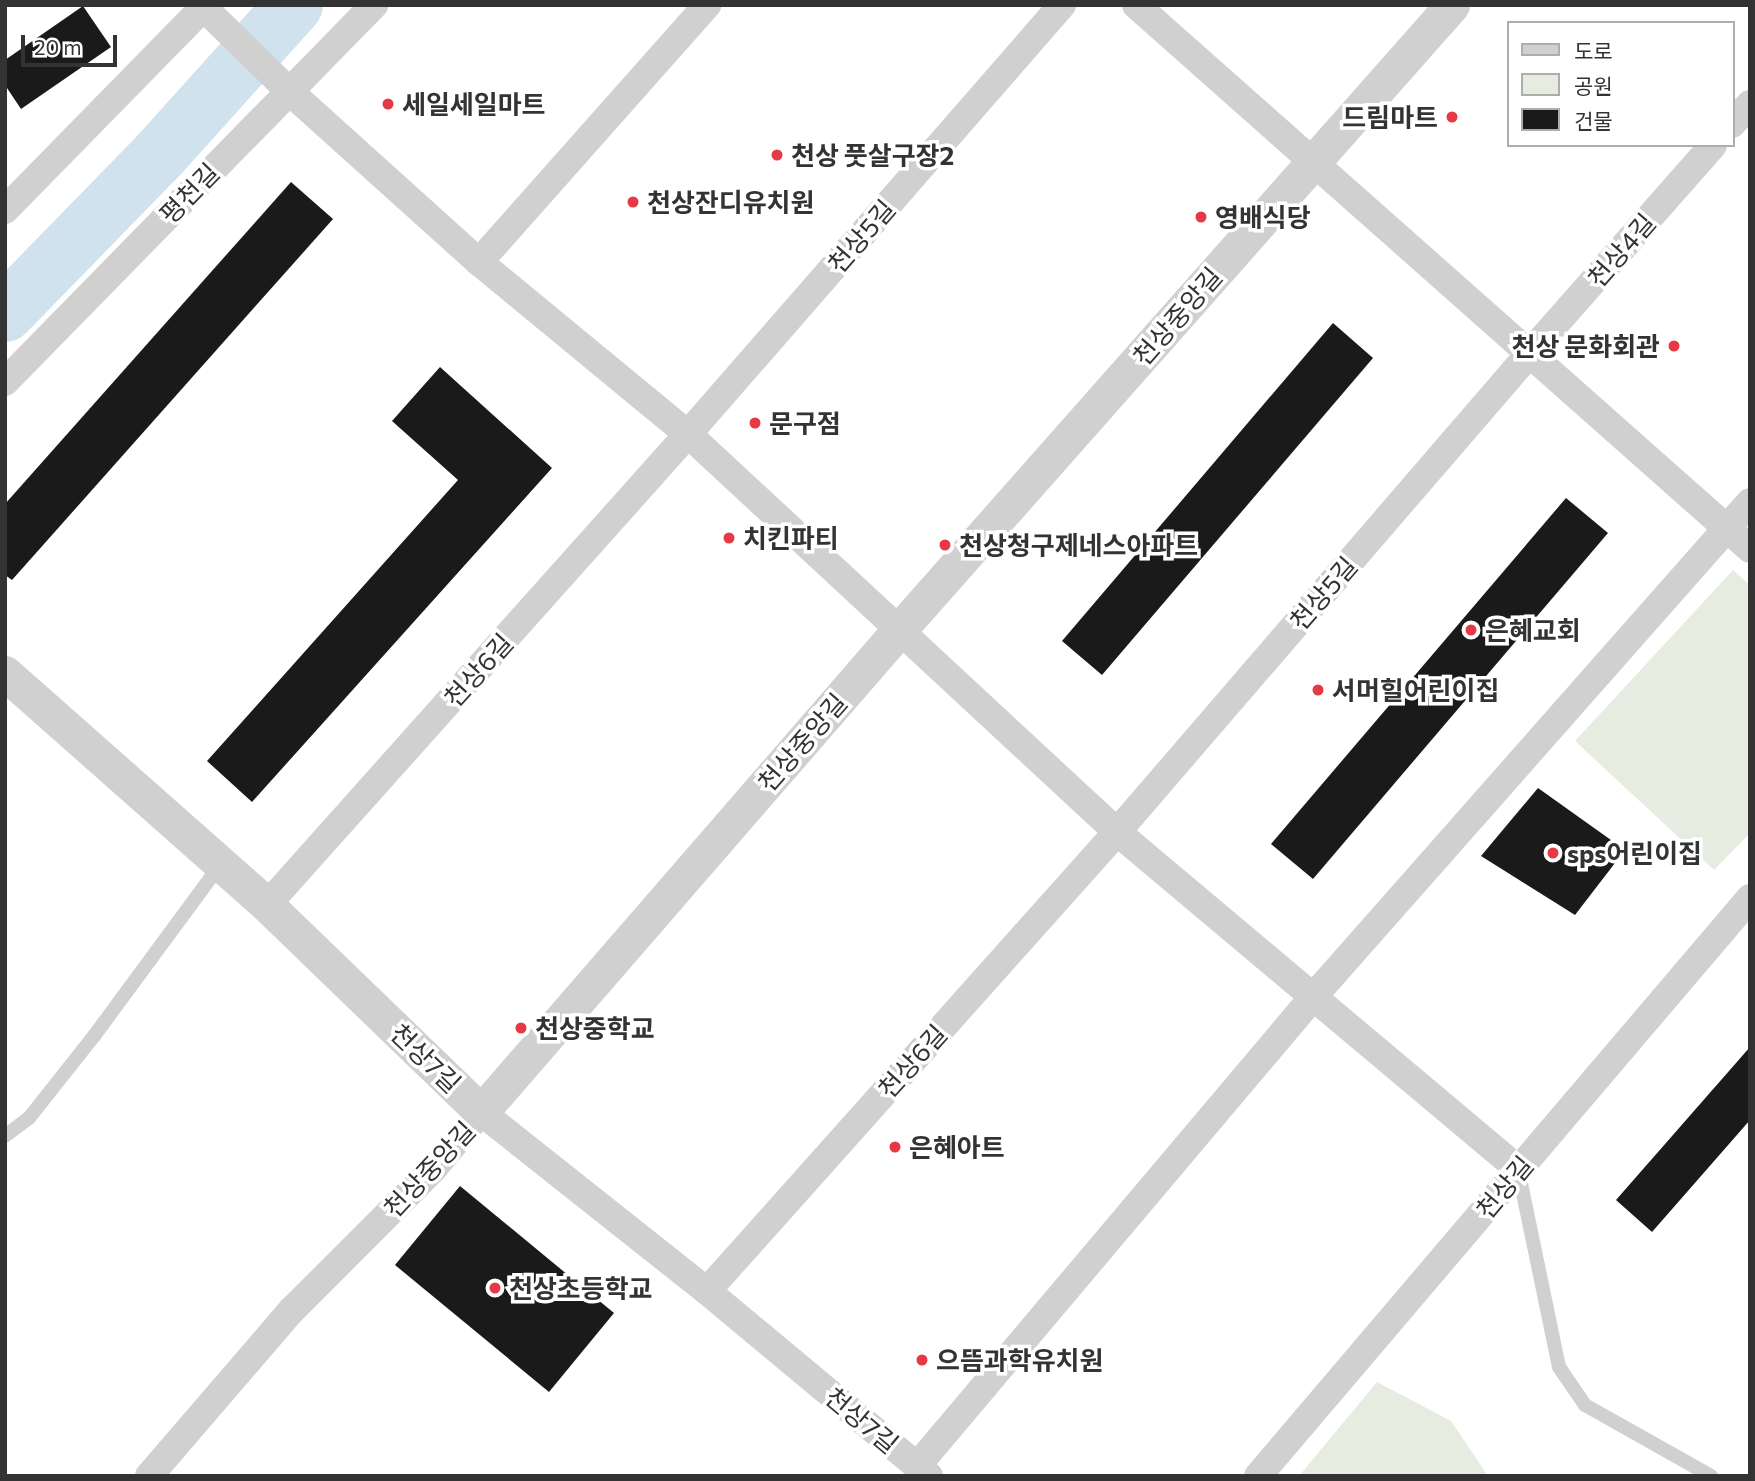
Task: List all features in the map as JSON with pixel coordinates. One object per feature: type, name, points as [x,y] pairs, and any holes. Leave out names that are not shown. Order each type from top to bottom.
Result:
[{"type":"street","name":"평천길","points":[[5,382],[279,82],[374,5]]},
{"type":"street","points":[[479,262],[708,5]]},
{"type":"street","name":"천상5길","points":[[688,434],[1062,5]]},
{"type":"street","points":[[1136,5],[1750,549]]},
{"type":"street","name":"천상중앙길","points":[[149,1476],[292,1310],[433,1169],[901,629],[1452,5]]},
{"type":"street","points":[[5,209],[203,6],[279,82],[479,262],[688,434],[1117,832],[1518,1169]]},
{"type":"street","points":[[1734,122],[1750,104]]},
{"type":"street","name":"천상4길","points":[[1529,354],[1711,147]]},
{"type":"street","name":"천상5길","points":[[1117,832],[1529,354]]},
{"type":"street","name":"천상6길","points":[[267,905],[688,434]]},
{"type":"street","points":[[923,1471],[1313,997],[1750,502]]},
{"type":"street","name":"천상7길","points":[[5,673],[267,905],[481,1112],[708,1291],[923,1471]]},
{"type":"street","name":"천상6길","points":[[708,1291],[1117,832]]},
{"type":"street","name":"천상길","points":[[1258,1476],[1750,898]]},
{"type":"lane","points":[[5,1136],[29,1118],[94,1036],[221,864]]},
{"type":"lane","points":[[1518,1169],[1559,1367],[1585,1405],[1712,1476]]},
{"type":"green space","points":[[1733,570],[1750,585],[1750,833],[1714,870],[1575,741]]},
{"type":"green space","points":[[1377,1382],[1451,1421],[1488,1476],[1299,1476]]},
{"type":"building","points":[[83,6],[111,47],[21,109],[5,85],[5,60]]},
{"type":"building","points":[[291,182],[333,219],[12,580],[5,575],[5,504]]},
{"type":"building","points":[[1333,323],[1373,358],[1102,675],[1062,641]]},
{"type":"building","points":[[440,367],[552,468],[252,802],[207,761],[458,480],[392,421]]},
{"type":"building","points":[[1566,498],[1608,533],[1313,879],[1271,844]]},
{"type":"building","name":"sps어린이집","points":[[1538,788],[1625,850],[1575,915],[1481,856]]},
{"type":"building","points":[[1750,1047],[1750,1120],[1652,1232],[1616,1200]]},
{"type":"building","points":[[460,1186],[614,1313],[549,1392],[395,1265]]},
{"type":"waterway","points":[[5,313],[160,154],[294,5]]},
{"type":"place","name":"세일세일마트","points":[[388,104]]},
{"type":"place","name":"드림마트","points":[[1452,117]]},
{"type":"place","name":"천상 풋살구장2","points":[[777,155]]},
{"type":"place","name":"천상잔디유치원","points":[[633,202]]},
{"type":"place","name":"영배식당","points":[[1201,217]]},
{"type":"place","name":"천상 문화회관","points":[[1674,346]]},
{"type":"place","name":"문구점","points":[[755,423]]},
{"type":"place","name":"치킨파티","points":[[729,538]]},
{"type":"place","name":"천상청구제네스아파트","points":[[945,545]]},
{"type":"place","name":"은혜교회","points":[[1471,630]]},
{"type":"place","name":"서머힐어린이집","points":[[1318,690]]},
{"type":"place","name":"sps어린이집","points":[[1553,853]]},
{"type":"place","name":"천상중학교","points":[[521,1028]]},
{"type":"place","name":"은혜아트","points":[[895,1147]]},
{"type":"place","name":"천상초등학교","points":[[495,1288]]},
{"type":"place","name":"으뜸과학유치원","points":[[922,1360]]}]
